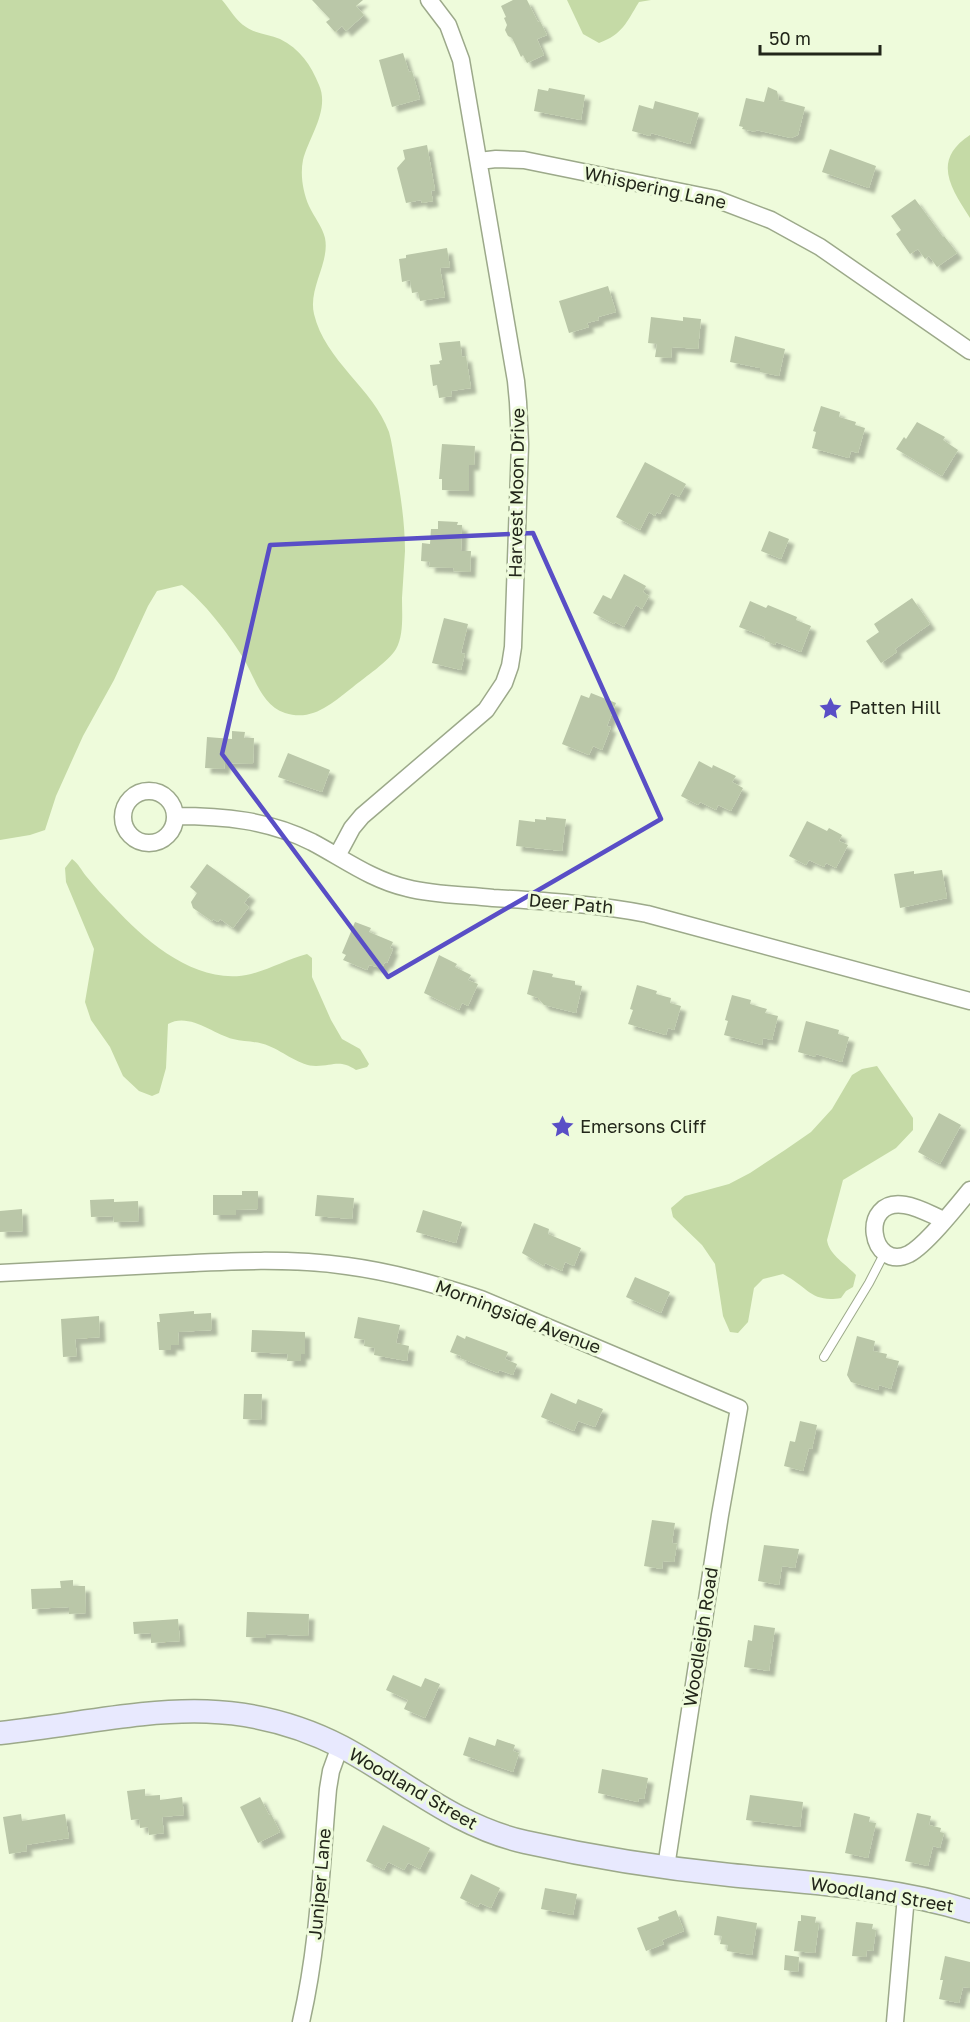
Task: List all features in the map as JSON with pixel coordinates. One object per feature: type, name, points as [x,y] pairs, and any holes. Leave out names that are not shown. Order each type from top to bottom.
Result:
[{"type":"street","name":"Harvest Moon Drive","points":[[337,856],[352,828],[362,816],[486,710],[504,683],[510,666],[514,628],[520,444],[516,381],[465,78],[456,42],[448,25],[429,0]]},
{"type":"street","name":"Whispering Lane","points":[[479,161],[524,160],[691,192],[743,208],[796,232],[820,247],[970,351]]},
{"type":"street","name":"Deer Path","points":[[175,816],[230,817],[272,825],[303,838],[366,873],[408,889],[598,905],[647,914],[970,1001]]},
{"type":"street","points":[[944,1220],[905,1205],[887,1208],[881,1212],[873,1228],[877,1244],[885,1252],[897,1256],[907,1255],[921,1244],[944,1220],[970,1190]]},
{"type":"street","name":"Morningside Avenue","points":[[0,1273],[265,1261],[316,1263],[380,1271],[481,1299],[739,1408]]},
{"type":"street","name":"Woodleigh Road","points":[[666,1867],[720,1515],[739,1408]]},
{"type":"street","name":"Woodland Street","points":[[0,1732],[154,1712],[201,1710],[272,1719],[340,1746],[368,1761],[453,1816],[488,1831],[534,1844],[666,1867],[906,1896],[970,1911]]},
{"type":"street","name":"Juniper Lane","points":[[301,2022],[318,1927],[328,1789],[331,1771],[340,1746]]},
{"type":"street","points":[[895,2022],[906,1896]]},
{"type":"lane","points":[[824,1357],[885,1252]]},
{"type":"highlighted area","points":[[533,533],[661,819],[388,977],[222,754],[270,545]]},
{"type":"green space","points":[[0,0],[222,0],[242,24],[254,31],[280,39],[304,58],[322,94],[320,114],[303,160],[302,172],[307,201],[322,229],[326,247],[314,295],[314,314],[328,346],[382,416],[389,432],[402,507],[405,551],[401,631],[396,649],[382,664],[337,699],[322,709],[304,715],[285,713],[270,703],[259,689],[229,637],[207,609],[182,585],[157,591],[114,680],[83,736],[56,796],[45,830],[0,840]]},
{"type":"green space","points":[[567,0],[651,0],[639,2],[619,32],[599,43],[583,34]]},
{"type":"green space","points":[[970,135],[970,218],[951,185],[948,164],[958,144]]},
{"type":"green space","points":[[72,859],[103,896],[142,934],[158,947],[193,968],[212,974],[231,976],[251,974],[307,954],[312,958],[312,977],[331,1020],[342,1039],[360,1049],[369,1064],[367,1067],[356,1070],[341,1064],[310,1065],[265,1044],[233,1039],[193,1022],[176,1021],[168,1024],[166,1068],[159,1093],[152,1096],[139,1091],[123,1076],[110,1047],[91,1020],[85,1002],[94,949],[66,882],[65,868]]},
{"type":"green space","points":[[877,1066],[913,1118],[913,1130],[896,1148],[843,1180],[827,1240],[834,1255],[856,1275],[853,1287],[841,1298],[831,1299],[810,1293],[783,1274],[763,1279],[754,1288],[748,1322],[738,1333],[730,1332],[723,1316],[715,1264],[702,1245],[673,1217],[671,1208],[685,1196],[729,1184],[785,1150],[811,1132],[832,1109],[852,1075],[862,1069]]},
{"type":"building","points":[[312,0],[363,0],[356,6],[364,15],[346,31],[342,26],[335,32],[326,22],[330,19]]},
{"type":"building","points":[[513,0],[527,0],[547,35],[537,39],[544,55],[527,63],[505,30],[507,25],[504,18],[506,17],[501,6]]},
{"type":"building","points":[[403,53],[409,72],[412,71],[420,99],[392,107],[379,60]]},
{"type":"building","points":[[768,87],[777,91],[779,100],[805,107],[798,135],[791,138],[742,129],[743,127],[739,126],[746,98],[764,102]]},
{"type":"building","points":[[549,88],[585,95],[581,120],[534,111],[538,89],[548,91]]},
{"type":"building","points":[[655,101],[699,113],[690,144],[651,133],[650,136],[632,131],[639,105],[653,109]]},
{"type":"building","points":[[427,145],[435,190],[431,191],[433,201],[422,203],[421,200],[406,203],[397,168],[405,159],[403,150]]},
{"type":"building","points":[[830,149],[876,166],[869,188],[822,172]]},
{"type":"building","points":[[915,199],[957,253],[937,267],[929,256],[925,259],[918,249],[910,254],[896,234],[901,230],[891,216]]},
{"type":"building","points":[[447,248],[450,267],[440,268],[445,297],[420,301],[418,292],[412,293],[410,280],[402,282],[399,259],[406,258],[406,255]]},
{"type":"building","points":[[608,286],[616,312],[598,317],[599,320],[587,323],[589,327],[569,333],[559,301]]},
{"type":"building","points":[[651,317],[683,321],[683,317],[701,319],[698,349],[672,347],[671,358],[655,357],[657,344],[648,343]]},
{"type":"building","points":[[735,336],[785,349],[779,376],[760,372],[760,368],[730,362]]},
{"type":"building","points":[[460,341],[462,357],[466,356],[471,388],[451,391],[452,396],[439,398],[437,385],[433,386],[430,365],[440,364],[439,361],[442,360],[439,343]]},
{"type":"building","points":[[821,406],[840,412],[839,417],[856,422],[855,425],[865,428],[858,453],[851,451],[849,458],[812,448],[816,432],[813,431]]},
{"type":"building","points":[[917,422],[945,437],[943,440],[958,450],[942,476],[896,449]]},
{"type":"building","points":[[442,444],[475,446],[474,465],[469,465],[469,491],[442,490],[442,479],[439,479]]},
{"type":"building","points":[[645,462],[686,484],[679,497],[671,493],[660,514],[657,512],[655,516],[649,512],[640,530],[616,517]]},
{"type":"building","points":[[438,521],[458,522],[457,525],[462,525],[461,551],[471,551],[470,572],[453,571],[454,568],[429,567],[430,562],[421,561],[422,543],[430,544],[431,529],[438,529]]},
{"type":"building","points":[[769,531],[789,539],[781,559],[761,551]]},
{"type":"building","points":[[624,574],[646,586],[643,592],[649,596],[642,609],[636,605],[624,627],[593,613],[603,595],[611,599]]},
{"type":"building","points":[[912,598],[930,624],[895,649],[897,652],[881,663],[866,641],[879,632],[874,624]]},
{"type":"building","points":[[750,601],[766,608],[768,605],[797,617],[796,620],[811,626],[801,652],[776,642],[775,645],[764,640],[765,637],[739,627]]},
{"type":"building","points":[[444,618],[468,624],[461,653],[465,654],[461,670],[432,663]]},
{"type":"building","points":[[591,693],[616,703],[607,726],[611,727],[602,750],[593,746],[589,755],[562,744],[581,695],[589,698]]},
{"type":"building","points":[[232,731],[245,732],[244,738],[254,738],[253,764],[225,763],[224,769],[205,768],[207,737],[232,739]]},
{"type":"building","points":[[288,753],[330,770],[322,792],[278,777]]},
{"type":"building","points":[[699,761],[736,776],[732,782],[743,788],[731,811],[718,805],[716,810],[700,802],[698,805],[681,796]]},
{"type":"building","points":[[546,817],[566,819],[562,851],[516,846],[519,820],[535,822],[535,819],[546,820]]},
{"type":"building","points":[[807,821],[827,831],[829,828],[842,835],[839,841],[848,845],[836,868],[826,863],[824,867],[809,860],[806,865],[789,856]]},
{"type":"building","points":[[207,864],[250,895],[244,903],[249,907],[233,928],[220,919],[218,922],[213,919],[212,921],[193,908],[191,902],[197,893],[190,887]]},
{"type":"building","points":[[942,870],[947,898],[900,908],[894,874]]},
{"type":"building","points":[[355,922],[371,928],[369,932],[393,942],[390,948],[393,949],[387,963],[385,962],[382,968],[369,965],[367,970],[343,960],[346,955],[342,953]]},
{"type":"building","points":[[439,955],[457,964],[455,967],[471,975],[468,980],[478,984],[468,1006],[462,1003],[459,1010],[424,993]]},
{"type":"building","points":[[533,970],[553,974],[552,977],[575,981],[575,985],[582,986],[576,1013],[544,1005],[538,998],[527,994]]},
{"type":"building","points":[[637,985],[657,991],[656,994],[671,998],[670,1003],[681,1006],[674,1030],[668,1028],[666,1035],[628,1024]]},
{"type":"building","points":[[732,995],[751,1000],[750,1004],[767,1009],[765,1013],[778,1016],[772,1040],[763,1038],[762,1045],[724,1035],[728,1021],[725,1020]]},
{"type":"building","points":[[806,1021],[839,1030],[838,1034],[849,1037],[842,1062],[816,1054],[816,1057],[798,1052]]},
{"type":"building","points":[[939,1113],[961,1125],[940,1164],[918,1152]]},
{"type":"building","points":[[242,1191],[258,1191],[258,1209],[236,1210],[236,1215],[213,1215],[213,1195],[242,1195]]},
{"type":"building","points":[[317,1195],[354,1198],[352,1219],[315,1216]]},
{"type":"building","points":[[114,1199],[114,1202],[138,1201],[139,1221],[114,1222],[113,1216],[91,1217],[90,1200]]},
{"type":"building","points":[[22,1209],[23,1231],[0,1232],[0,1211]]},
{"type":"building","points":[[423,1210],[462,1222],[456,1243],[416,1232]]},
{"type":"building","points":[[534,1223],[549,1229],[548,1234],[581,1248],[574,1266],[565,1262],[562,1271],[545,1263],[544,1266],[522,1253]]},
{"type":"building","points":[[635,1277],[670,1292],[661,1313],[626,1297]]},
{"type":"building","points":[[194,1311],[194,1314],[211,1313],[212,1330],[178,1332],[179,1345],[171,1345],[171,1350],[159,1350],[157,1322],[160,1322],[159,1314]]},
{"type":"building","points":[[99,1316],[100,1337],[75,1339],[77,1356],[63,1357],[61,1319]]},
{"type":"building","points":[[358,1317],[400,1325],[396,1343],[409,1346],[407,1361],[374,1355],[375,1348],[364,1346],[365,1340],[354,1338]]},
{"type":"building","points":[[252,1330],[305,1332],[305,1354],[301,1354],[301,1361],[287,1361],[288,1354],[251,1352]]},
{"type":"building","points":[[457,1335],[465,1339],[466,1336],[508,1352],[505,1359],[517,1364],[513,1375],[499,1370],[498,1373],[450,1352]]},
{"type":"building","points":[[857,1336],[875,1341],[873,1351],[887,1354],[886,1358],[899,1361],[891,1389],[879,1385],[878,1390],[851,1382],[847,1375]]},
{"type":"building","points":[[551,1393],[576,1404],[578,1399],[603,1409],[595,1427],[578,1421],[574,1431],[541,1417]]},
{"type":"building","points":[[244,1394],[262,1394],[261,1420],[243,1419]]},
{"type":"building","points":[[800,1421],[817,1425],[812,1449],[809,1448],[803,1471],[784,1466],[790,1441],[795,1442]]},
{"type":"building","points":[[652,1520],[675,1523],[672,1543],[677,1544],[674,1562],[663,1561],[662,1569],[644,1566]]},
{"type":"building","points":[[764,1545],[799,1549],[795,1568],[782,1566],[779,1585],[758,1581]]},
{"type":"building","points":[[73,1580],[73,1586],[85,1586],[86,1613],[69,1614],[69,1607],[32,1609],[31,1589],[61,1588],[60,1581]]},
{"type":"building","points":[[247,1612],[309,1614],[308,1636],[266,1634],[266,1638],[246,1637]]},
{"type":"building","points":[[178,1619],[180,1641],[151,1643],[151,1633],[134,1634],[133,1622]]},
{"type":"building","points":[[754,1625],[775,1628],[769,1671],[744,1667],[748,1640],[752,1641]]},
{"type":"building","points":[[393,1675],[421,1687],[425,1678],[440,1684],[425,1718],[404,1709],[408,1700],[386,1690]]},
{"type":"building","points":[[469,1737],[495,1746],[497,1739],[515,1745],[513,1751],[519,1753],[513,1772],[463,1755]]},
{"type":"building","points":[[602,1769],[648,1778],[644,1799],[639,1798],[638,1802],[598,1793]]},
{"type":"building","points":[[145,1789],[145,1796],[160,1795],[160,1800],[182,1797],[184,1815],[162,1817],[164,1833],[149,1835],[148,1827],[140,1828],[139,1819],[131,1820],[127,1791]]},
{"type":"building","points":[[750,1795],[803,1802],[800,1827],[746,1820]]},
{"type":"building","points":[[260,1797],[280,1832],[258,1843],[240,1807]]},
{"type":"building","points":[[854,1813],[870,1817],[869,1822],[876,1823],[868,1858],[845,1853]]},
{"type":"building","points":[[917,1813],[931,1816],[929,1825],[941,1828],[940,1832],[944,1833],[940,1848],[933,1846],[928,1866],[905,1861]]},
{"type":"building","points":[[21,1814],[22,1821],[65,1814],[69,1838],[26,1845],[27,1851],[9,1854],[3,1817]]},
{"type":"building","points":[[383,1825],[430,1848],[420,1869],[408,1863],[404,1870],[388,1862],[384,1870],[366,1861]]},
{"type":"building","points":[[471,1874],[500,1888],[491,1908],[480,1903],[478,1907],[460,1898]]},
{"type":"building","points":[[545,1888],[577,1894],[573,1915],[541,1909]]},
{"type":"building","points":[[676,1910],[684,1931],[662,1940],[664,1944],[646,1951],[637,1928],[659,1920],[658,1917]]},
{"type":"building","points":[[801,1915],[816,1917],[815,1923],[819,1923],[815,1953],[794,1951]]},
{"type":"building","points":[[717,1916],[757,1923],[752,1955],[727,1951],[728,1945],[720,1944],[722,1936],[714,1935]]},
{"type":"building","points":[[856,1922],[873,1924],[872,1929],[876,1930],[873,1951],[867,1950],[866,1957],[852,1956]]},
{"type":"building","points":[[785,1955],[799,1957],[798,1972],[784,1970]]},
{"type":"building","points":[[945,1956],[970,1962],[970,1988],[963,1987],[959,2003],[939,1999]]},
{"type":"place","name":"Patten Hill","points":[[831,708]]},
{"type":"place","name":"Emersons Cliff","points":[[562,1127]]}]
